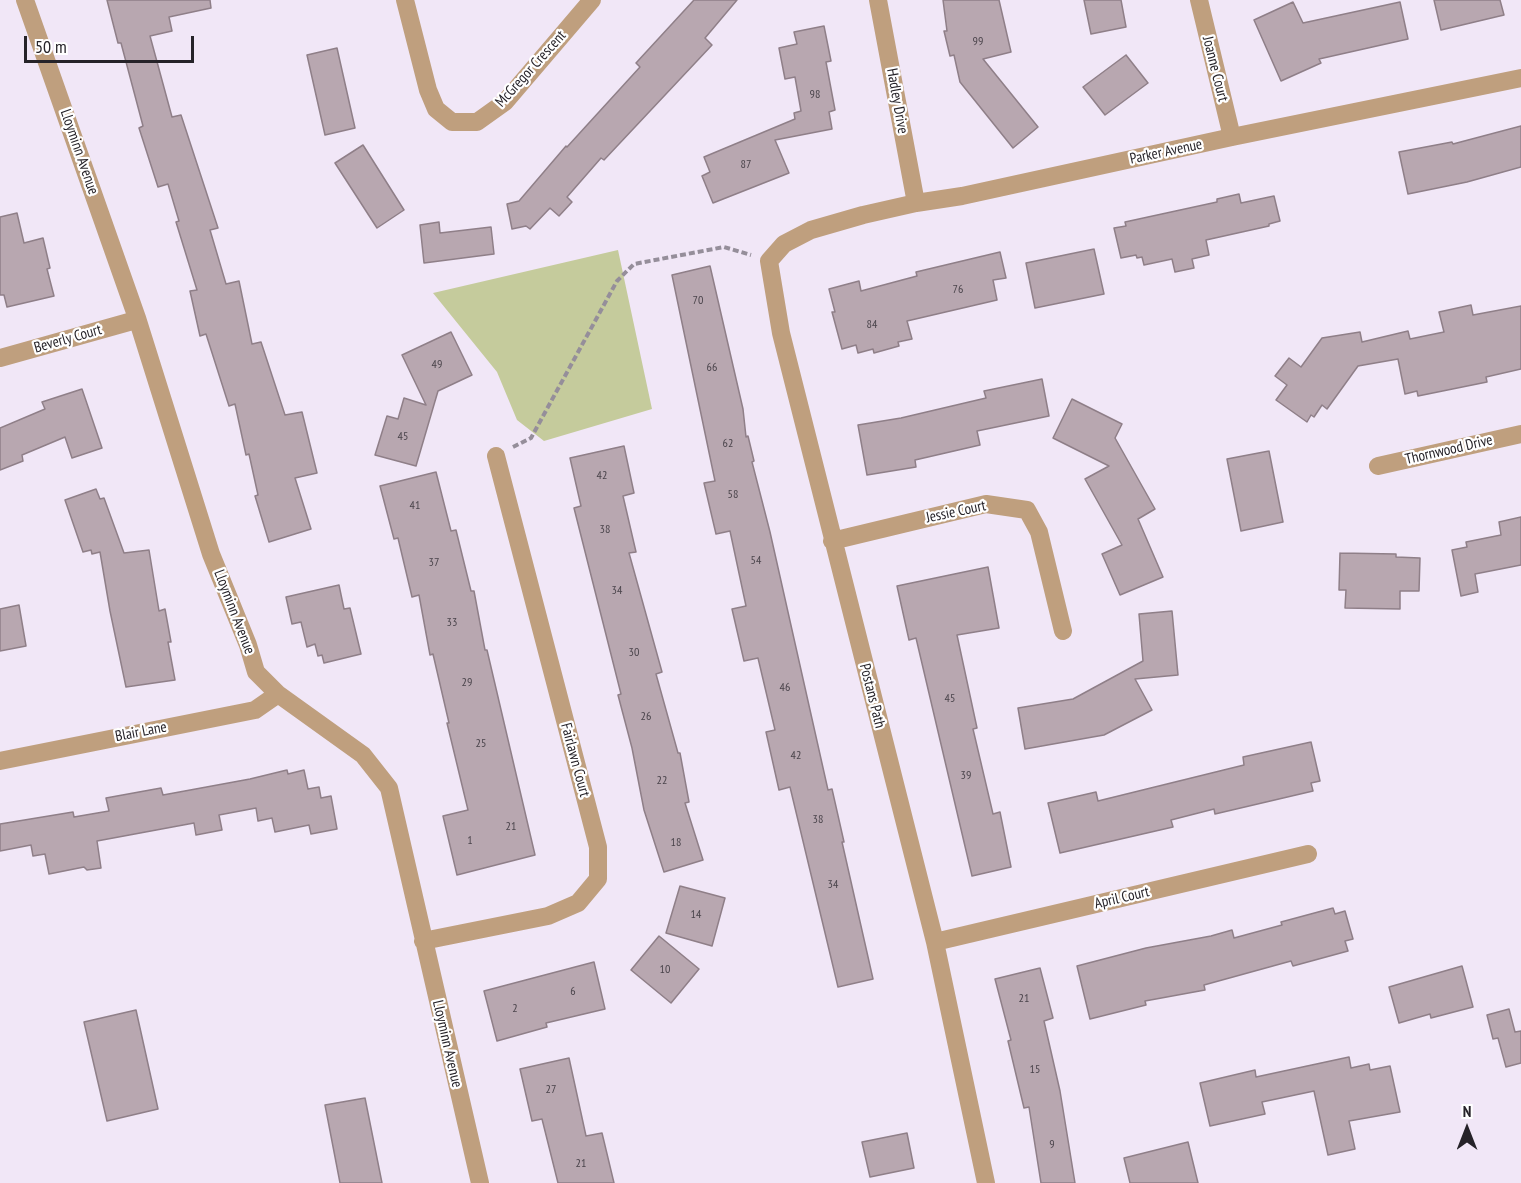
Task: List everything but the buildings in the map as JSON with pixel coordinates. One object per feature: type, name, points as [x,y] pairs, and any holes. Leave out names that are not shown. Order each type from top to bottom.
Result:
[{"type":"street","name":"Lloyminn Avenue","points":[[25,0],[137,318],[211,554],[249,645],[256,672],[278,694],[363,755],[389,788],[480,1183]]},
{"type":"street","name":"McGregor Crescent","points":[[405,0],[428,90],[436,109],[452,122],[477,122],[506,102],[592,0]]},
{"type":"street","name":"Hadley Drive","points":[[878,0],[916,203]]},
{"type":"street","name":"Joanne Court","points":[[1199,0],[1232,137]]},
{"type":"street","name":"Parker Avenue","points":[[769,261],[784,244],[812,230],[863,215],[1521,78]]},
{"type":"street","name":"Postans Path","points":[[769,261],[781,333],[935,942],[986,1183]]},
{"type":"street","name":"Beverly Court","points":[[0,358],[136,320]]},
{"type":"street","name":"Thornwood Drive","points":[[1378,466],[1521,434]]},
{"type":"street","name":"Fairlawn Court","points":[[423,940],[548,916],[578,903],[598,879],[598,847],[496,456]]},
{"type":"street","name":"Jessie Court","points":[[832,541],[986,504],[1027,510],[1039,532],[1063,631]]},
{"type":"street","name":"Blair Lane","points":[[0,761],[255,710],[278,694]]},
{"type":"street","name":"April Court","points":[[935,942],[1308,854]]},
{"type":"path","points":[[496,456],[531,438],[617,281],[634,264],[724,247],[769,261]]},
{"type":"green space","points":[[618,250],[652,409],[544,441],[517,420],[497,372],[433,293]]}]
